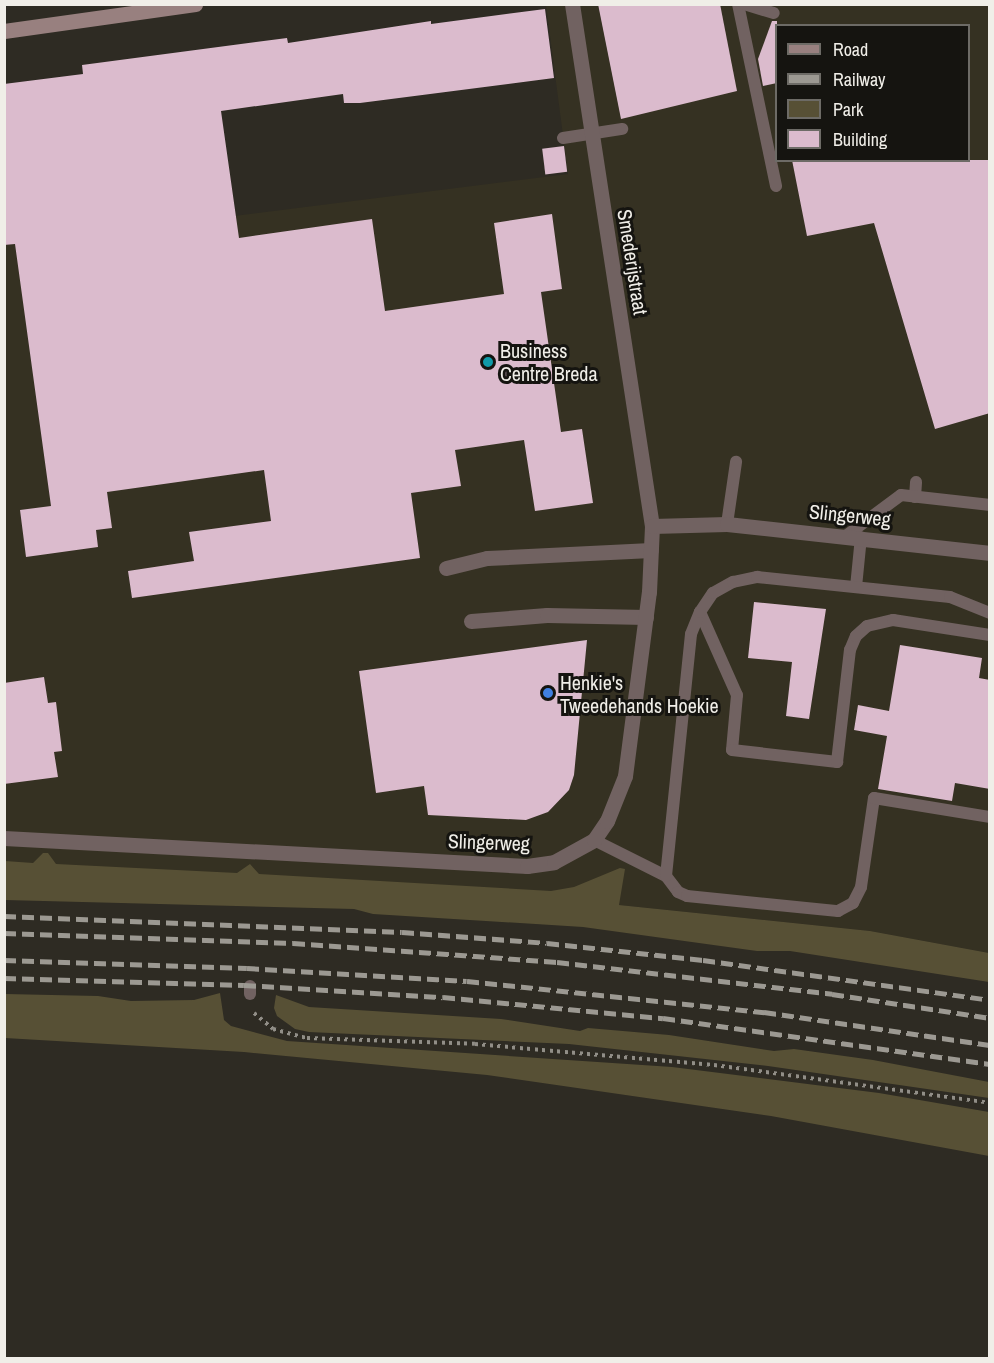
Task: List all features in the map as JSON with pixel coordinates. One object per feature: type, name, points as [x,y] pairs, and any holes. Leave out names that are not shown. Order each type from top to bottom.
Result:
[{"type":"main road","points":[[4,31],[195,4]]},
{"type":"street","name":"Smederijstraat","points":[[572,4],[652,526]]},
{"type":"street","name":"Slingerweg","points":[[4,838],[527,866],[554,862],[594,840],[607,821],[625,776],[646,617],[652,526],[727,524],[854,536],[990,553]]},
{"type":"street","points":[[446,568],[487,558],[651,550]]},
{"type":"street","points":[[471,621],[547,615],[646,617]]},
{"type":"lane","points":[[738,4],[776,186]]},
{"type":"lane","points":[[744,4],[774,13]]},
{"type":"lane","points":[[563,138],[622,129]]},
{"type":"lane","points":[[727,524],[736,462]]},
{"type":"lane","points":[[915,497],[916,482]]},
{"type":"lane","points":[[856,587],[854,536],[901,495],[990,505]]},
{"type":"lane","points":[[666,876],[691,634],[700,612],[713,593],[745,579],[856,587],[950,597],[990,613]]},
{"type":"lane","points":[[700,612],[737,695],[732,750],[837,762],[850,650],[856,636],[867,626],[893,620],[990,635]]},
{"type":"lane","points":[[594,840],[666,876],[687,896],[838,911],[853,903],[861,887],[874,798],[990,817]]},
{"type":"path","points":[[250,990],[252,1010],[263,1023],[306,1038],[475,1044],[691,1063],[990,1103]]},
{"type":"shaded area","points":[[546,5],[989,5],[989,953],[870,931],[619,905],[5,870],[4,245],[568,174]]},
{"type":"green space","points":[[43,853],[48,853],[56,864],[237,873],[250,864],[259,874],[551,891],[574,887],[620,868],[625,869],[619,905],[870,931],[989,953],[989,982],[790,951],[757,951],[583,927],[373,914],[354,909],[5,900],[5,861],[33,863]]},
{"type":"green space","points":[[220,993],[224,1020],[231,1026],[287,1041],[672,1067],[879,1093],[989,1112],[989,1156],[771,1116],[487,1075],[244,1052],[5,1038],[5,994],[98,996],[131,1001],[194,1000]]},
{"type":"green space","points":[[276,995],[309,1007],[501,1019],[580,1031],[588,1028],[669,1035],[774,1051],[794,1049],[873,1060],[989,1082],[989,1098],[768,1066],[569,1044],[309,1032],[295,1029],[277,1016],[274,1008]]},
{"type":"building","points":[[598,4],[720,4],[737,91],[621,119]]},
{"type":"building","points":[[545,9],[554,78],[360,103],[344,103],[343,94],[221,111],[239,238],[372,219],[385,311],[504,294],[494,223],[552,214],[562,289],[541,292],[561,432],[582,429],[593,503],[535,511],[524,440],[455,450],[461,486],[411,493],[420,558],[132,598],[128,571],[194,561],[189,532],[271,521],[264,470],[107,492],[112,528],[96,530],[98,547],[26,557],[20,510],[51,506],[15,244],[4,245],[4,84],[83,74],[82,65],[287,38],[288,43],[431,21],[431,24]]},
{"type":"building","points":[[772,21],[777,21],[775,24],[775,83],[763,86],[758,59]]},
{"type":"building","points":[[564,146],[567,172],[545,174],[542,149]]},
{"type":"building","points":[[990,160],[990,413],[935,429],[874,223],[807,236],[792,162]]},
{"type":"building","points":[[754,602],[826,609],[809,719],[786,716],[792,662],[748,658]]},
{"type":"building","points":[[587,640],[574,775],[569,790],[548,812],[526,820],[428,815],[424,786],[376,793],[359,671]]},
{"type":"building","points":[[900,645],[982,658],[979,678],[990,680],[990,789],[955,783],[952,801],[878,789],[887,736],[854,730],[858,705],[889,711]]},
{"type":"building","points":[[44,677],[48,703],[56,702],[62,751],[54,752],[58,777],[4,784],[4,683]]},
{"type":"railway","points":[[4,916],[402,932],[547,943],[703,960],[990,1000]]},
{"type":"railway","points":[[4,933],[293,943],[557,962],[832,994],[990,1018]]},
{"type":"railway","points":[[4,960],[247,968],[467,981],[764,1012],[990,1045]]},
{"type":"railway","points":[[4,978],[244,985],[443,997],[663,1018],[990,1064]]},
{"type":"place","name":"Business Centre Breda","points":[[488,362]]},
{"type":"place","name":"Henkie's Tweedehands Hoekie","points":[[548,693]]}]
